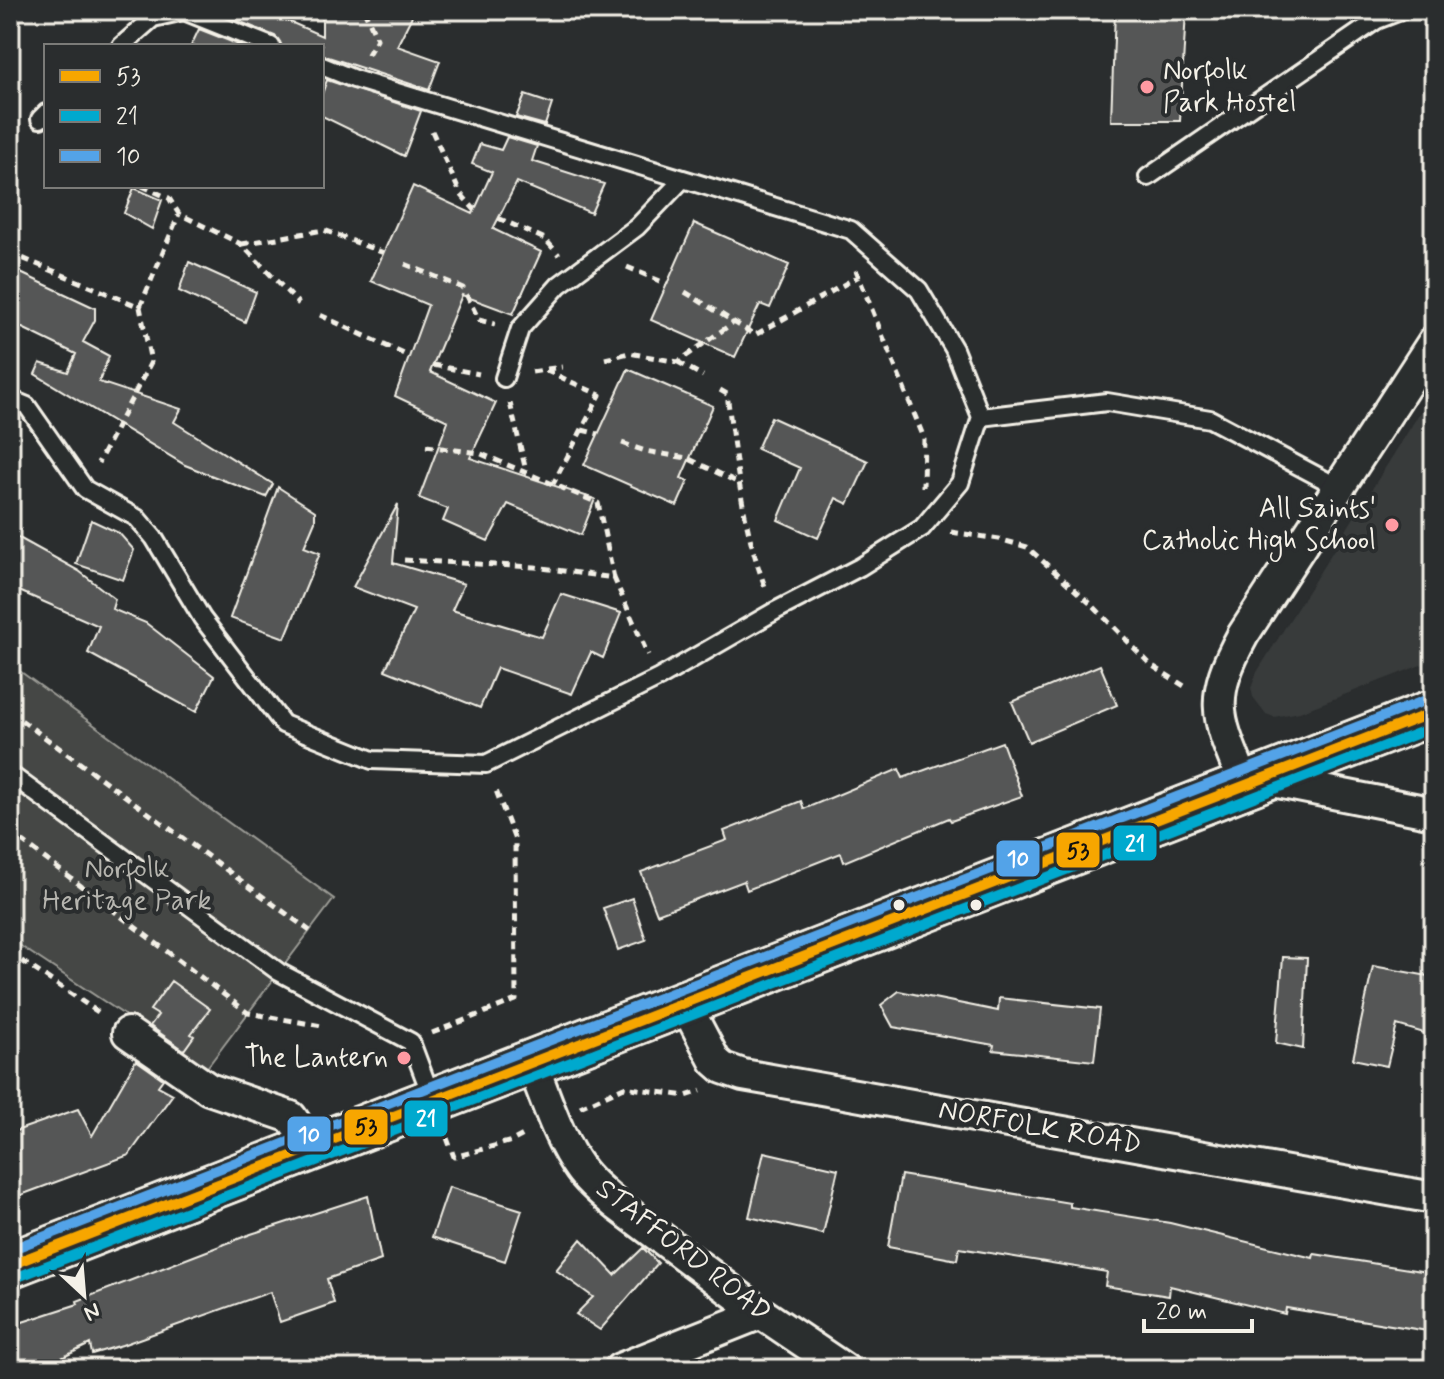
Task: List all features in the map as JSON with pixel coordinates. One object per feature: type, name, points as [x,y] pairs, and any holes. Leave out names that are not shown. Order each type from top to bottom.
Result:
[{"type":"main road","points":[[10,1265],[1434,712]]},
{"type":"street","points":[[1434,341],[1243,635],[1228,662],[1218,708],[1223,732],[1253,782],[1434,813]]},
{"type":"street","name":"NORFOLK ROAD","points":[[684,1002],[715,1061],[723,1068],[743,1075],[1434,1198]]},
{"type":"street","points":[[128,1033],[209,1089],[291,1117],[312,1147]]},
{"type":"street","name":"STAFFORD ROAD","points":[[532,1064],[580,1169],[595,1185],[617,1205],[761,1313],[844,1369]]},
{"type":"street","points":[[620,1369],[761,1313]]},
{"type":"lane","points":[[123,44],[153,18],[184,10],[266,44]]},
{"type":"lane","points":[[1148,177],[1377,20],[1403,10]]},
{"type":"lane","points":[[10,399],[27,406],[85,489],[137,518],[154,538],[202,618],[283,724],[372,760],[486,764],[659,678],[775,611],[860,567],[922,528],[960,483],[981,417],[954,349],[919,290],[851,230],[354,79],[324,67]]},
{"type":"lane","points":[[504,378],[520,329],[559,285],[637,227],[683,179]]},
{"type":"lane","points":[[981,417],[1107,402],[1210,419],[1340,488]]},
{"type":"lane","points":[[10,774],[279,972],[411,1042],[433,1100]]},
{"type":"path","points":[[354,79],[377,39],[364,10]]},
{"type":"path","points":[[417,98],[460,193],[475,210]]},
{"type":"path","points":[[146,188],[169,198],[179,214],[241,244],[299,304]]},
{"type":"path","points":[[85,489],[151,362],[140,307],[179,214]]},
{"type":"path","points":[[498,218],[545,239],[575,273]]},
{"type":"path","points":[[837,225],[924,438],[922,528],[999,539],[1027,547],[1093,606],[1151,665],[1218,708]]},
{"type":"path","points":[[241,244],[324,230],[384,253]]},
{"type":"path","points":[[10,253],[140,307]]},
{"type":"path","points":[[599,255],[667,284]]},
{"type":"path","points":[[405,264],[463,288],[479,320],[520,329]]},
{"type":"path","points":[[685,292],[755,335],[859,276]]},
{"type":"path","points":[[320,315],[408,356]]},
{"type":"path","points":[[678,362],[734,322]]},
{"type":"path","points":[[605,359],[629,353],[678,362],[703,376]]},
{"type":"path","points":[[433,365],[504,378],[562,367]]},
{"type":"path","points":[[545,370],[600,395],[553,484]]},
{"type":"path","points":[[504,378],[526,471]]},
{"type":"path","points":[[720,390],[727,394],[739,483],[755,559],[775,611]]},
{"type":"path","points":[[582,430],[598,434]]},
{"type":"path","points":[[622,443],[645,451],[687,458],[739,483]]},
{"type":"path","points":[[426,446],[479,453],[598,503],[614,578],[659,678]]},
{"type":"path","points":[[404,560],[535,567],[614,578]]},
{"type":"path","points":[[10,712],[310,931]]},
{"type":"path","points":[[411,1042],[516,1000],[515,840],[486,764]]},
{"type":"path","points":[[10,832],[248,1013]]},
{"type":"path","points":[[10,953],[128,1033]]},
{"type":"path","points":[[454,1157],[512,1141],[624,1087],[686,1096],[743,1075]]},
{"type":"shaded area","name":"All Saints' Catholic High School","points":[[1434,390],[1434,660],[1300,712],[1274,717],[1266,714],[1253,697],[1251,688],[1257,672]]},
{"type":"green space","name":"Norfolk Heritage Park","points":[[10,664],[334,899],[206,1069],[10,939]]},
{"type":"building","points":[[211,10],[263,10],[322,36],[322,10],[415,10],[397,46],[440,61],[429,90],[324,56],[324,44],[281,44],[275,36]]},
{"type":"building","name":"Norfolk Park Hostel","points":[[1115,10],[1186,10],[1180,121],[1111,121]]},
{"type":"building","points":[[199,29],[237,44],[192,44]]},
{"type":"building","points":[[327,80],[421,111],[404,156],[324,117]]},
{"type":"building","points":[[525,95],[552,104],[545,125],[516,117]]},
{"type":"building","points":[[507,137],[537,146],[532,161],[604,184],[591,213],[517,182],[493,229],[541,252],[513,314],[462,295],[430,372],[496,403],[470,458],[595,499],[581,535],[508,504],[488,541],[443,521],[448,509],[419,498],[448,421],[395,396],[428,305],[371,281],[413,186],[473,214],[492,172],[472,164],[480,144],[501,150]]},
{"type":"building","points":[[134,188],[162,200],[152,229],[124,213]]},
{"type":"building","points":[[694,223],[789,265],[770,308],[760,304],[735,357],[651,320]]},
{"type":"building","points":[[189,262],[256,292],[245,322],[179,291]]},
{"type":"building","points":[[10,268],[95,308],[95,320],[83,342],[109,356],[99,382],[181,409],[174,422],[273,484],[266,497],[185,465],[35,374],[40,363],[68,372],[76,354],[10,322]]},
{"type":"building","points":[[628,369],[713,406],[681,478],[688,481],[677,506],[584,465]]},
{"type":"building","points":[[771,417],[868,461],[848,504],[836,498],[818,538],[778,520],[800,468],[757,449]]},
{"type":"building","points":[[278,487],[315,511],[315,521],[304,547],[320,553],[285,638],[230,618]]},
{"type":"building","points":[[398,504],[393,563],[464,584],[452,610],[542,637],[561,594],[621,613],[603,658],[591,652],[572,694],[497,668],[480,708],[385,670],[414,610],[353,587]]},
{"type":"building","points":[[91,520],[119,533],[134,550],[123,580],[76,564]]},
{"type":"building","points":[[10,533],[79,571],[115,599],[112,609],[146,623],[214,676],[196,712],[88,653],[99,626],[10,587]]},
{"type":"building","points":[[1100,665],[1117,705],[1029,742],[1012,702]]},
{"type":"building","points":[[1002,742],[1022,796],[951,821],[949,818],[844,862],[841,853],[747,890],[744,881],[657,914],[641,872],[727,840],[724,831],[801,801],[804,809],[899,769],[903,778]]},
{"type":"building","points":[[632,898],[646,940],[618,950],[603,908]]},
{"type":"building","points":[[1283,957],[1307,958],[1303,1049],[1276,1043]]},
{"type":"building","points":[[1373,966],[1434,977],[1434,1036],[1397,1025],[1387,1066],[1353,1059]]},
{"type":"building","points":[[171,981],[210,1009],[191,1034],[194,1036],[184,1050],[150,1026],[158,1015],[150,1010]]},
{"type":"building","points":[[899,991],[998,1011],[999,998],[1100,1009],[1094,1061],[993,1050],[994,1045],[893,1027],[881,1005]]},
{"type":"building","points":[[136,1060],[163,1079],[158,1086],[173,1094],[129,1155],[10,1199],[10,1133],[78,1109],[92,1136]]},
{"type":"building","points":[[764,1152],[838,1169],[823,1234],[749,1217]]},
{"type":"building","points":[[901,1175],[1170,1223],[1313,1258],[1314,1254],[1434,1273],[1434,1332],[1286,1308],[1285,1314],[1170,1286],[1169,1296],[1105,1286],[1107,1272],[959,1248],[957,1260],[888,1247]]},
{"type":"building","points":[[449,1187],[522,1210],[505,1261],[432,1237]]},
{"type":"building","points":[[368,1196],[381,1260],[327,1279],[334,1303],[280,1322],[270,1292],[92,1354],[90,1344],[39,1369],[10,1369],[10,1326],[78,1304],[77,1301],[251,1234]]},
{"type":"building","points":[[581,1239],[615,1275],[643,1248],[658,1263],[600,1330],[576,1314],[593,1297],[556,1270]]},
{"type":"transit line","name":"10","points":[[10,1250],[1429,699]]},
{"type":"transit line","name":"53","points":[[10,1265],[1434,712]]},
{"type":"transit line","name":"21","points":[[15,1278],[1434,727]]},
{"type":"place","name":"Norfolk Park Hostel","points":[[1147,87]]},
{"type":"place","name":"All Saints' Catholic High School","points":[[1392,525]]},
{"type":"place","name":"The Lantern","points":[[404,1058]]}]
